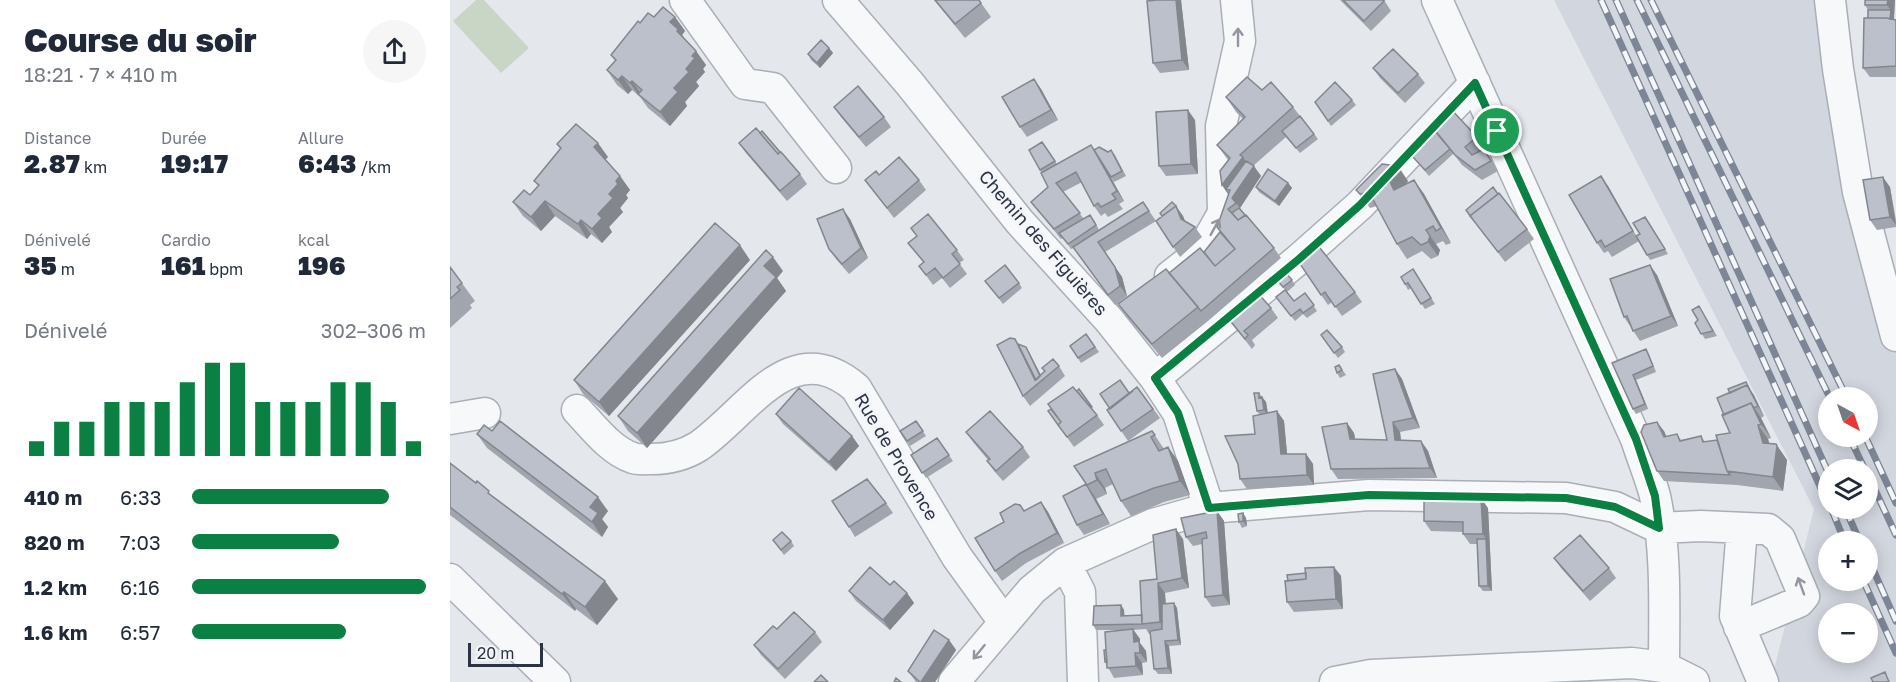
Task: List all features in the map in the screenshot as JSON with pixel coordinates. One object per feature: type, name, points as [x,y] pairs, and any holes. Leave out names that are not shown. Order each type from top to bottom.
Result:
[{"type":"street","points":[[685,0],[745,84],[773,87],[836,168]]},
{"type":"street","name":"Chemin des Figuières","points":[[838,0],[910,84],[1019,221],[1128,307],[1155,378],[1178,413],[1209,508]]},
{"type":"street","points":[[1128,307],[1201,252],[1223,213],[1221,126],[1240,41],[1236,0]]},
{"type":"street","points":[[1437,0],[1636,439],[1655,496],[1659,528],[1664,597],[1664,667]]},
{"type":"street","points":[[1830,0],[1838,69],[1858,192],[1896,336]]},
{"type":"street","points":[[1155,378],[1299,259],[1360,205],[1475,83]]},
{"type":"street","name":"Rue de Provence","points":[[577,411],[605,440],[633,459],[669,459],[699,446],[755,395],[788,373],[811,366],[840,375],[856,388],[957,557],[1004,622]]},
{"type":"street","points":[[450,418],[485,412]]},
{"type":"street","points":[[954,682],[1032,590],[1065,563],[1153,524],[1209,508],[1369,495],[1566,498],[1615,507],[1659,528],[1701,526],[1768,529],[1775,532],[1804,596],[1798,602],[1740,627]]},
{"type":"street","points":[[1742,528],[1735,616],[1763,682]]},
{"type":"street","points":[[1065,563],[1080,592],[1083,682]]},
{"type":"street","points":[[450,579],[555,682]]},
{"type":"street","points":[[1335,682],[1371,675],[1632,663],[1664,667],[1694,682]]},
{"type":"shaded area","points":[[1554,0],[1841,0],[1896,341],[1896,682],[1771,682],[1814,509]]},
{"type":"green space","points":[[476,0],[484,0],[529,48],[501,73],[453,21]]},
{"type":"building","points":[[935,0],[979,0],[981,3],[955,24]]},
{"type":"building","points":[[1176,0],[1182,60],[1153,63],[1147,1]]},
{"type":"building","points":[[1343,0],[1384,0],[1384,1],[1364,21]]},
{"type":"building","points":[[1865,0],[1888,0],[1887,5],[1865,5]]},
{"type":"building","points":[[663,7],[675,17],[670,22],[696,51],[692,56],[695,58],[686,69],[689,72],[674,88],[678,92],[660,112],[638,94],[642,90],[632,81],[630,83],[622,76],[618,80],[607,70],[616,60],[611,55],[638,21],[640,23],[648,13],[654,17]]},
{"type":"building","points":[[1868,10],[1891,10],[1890,19],[1868,18]]},
{"type":"building","points":[[1864,18],[1896,20],[1896,66],[1863,68]]},
{"type":"building","points":[[821,40],[829,48],[817,63],[808,54]]},
{"type":"building","points":[[1393,49],[1418,74],[1398,93],[1373,68]]},
{"type":"building","points":[[1247,77],[1262,90],[1271,82],[1293,107],[1240,155],[1243,157],[1222,185],[1220,171],[1230,158],[1217,145],[1245,117],[1226,97]]},
{"type":"building","points":[[1034,79],[1051,110],[1020,127],[1002,97]]},
{"type":"building","points":[[1335,82],[1352,100],[1328,121],[1315,102]]},
{"type":"building","points":[[858,86],[884,117],[859,137],[834,107]]},
{"type":"building","points":[[1448,106],[1477,137],[1465,147],[1472,155],[1484,149],[1491,161],[1475,170],[1455,155],[1430,124]]},
{"type":"building","points":[[1188,110],[1191,164],[1159,166],[1156,112]]},
{"type":"building","points":[[1300,116],[1314,134],[1296,148],[1282,131]]},
{"type":"building","points":[[576,124],[598,143],[594,147],[620,176],[616,181],[618,184],[609,194],[613,198],[598,214],[602,218],[592,229],[581,220],[578,224],[545,201],[531,217],[513,202],[524,190],[530,195],[539,185],[534,181],[561,148],[557,144]]},
{"type":"building","points":[[756,128],[778,154],[781,152],[800,174],[780,191],[739,143]]},
{"type":"building","points":[[1433,129],[1450,149],[1425,170],[1412,156],[1411,151]]},
{"type":"building","points":[[762,131],[780,152],[778,154],[760,133]]},
{"type":"building","points":[[1042,142],[1055,161],[1040,170],[1029,150]]},
{"type":"building","points":[[1091,145],[1117,191],[1112,194],[1116,199],[1101,207],[1098,203],[1094,206],[1076,172],[1056,183],[1080,213],[1054,229],[1031,202],[1048,187],[1041,173]]},
{"type":"building","points":[[1099,147],[1108,152],[1111,150],[1122,171],[1111,177],[1094,150]]},
{"type":"building","points":[[899,157],[919,180],[887,208],[865,180],[876,171],[879,175]]},
{"type":"building","points":[[1246,161],[1254,166],[1232,198],[1236,203],[1228,209],[1238,220],[1246,215],[1274,248],[1201,311],[1169,273],[1200,248],[1215,266],[1235,249],[1217,227],[1230,190],[1226,189]]},
{"type":"building","points":[[1382,164],[1398,166],[1389,180],[1394,190],[1414,180],[1441,228],[1436,231],[1433,226],[1426,230],[1430,236],[1428,242],[1421,245],[1412,237],[1397,244],[1369,192],[1360,194],[1356,190]]},
{"type":"building","points":[[1268,169],[1288,183],[1275,201],[1256,187]]},
{"type":"building","points":[[1601,176],[1633,231],[1605,247],[1601,240],[1597,243],[1569,195]]},
{"type":"building","points":[[1883,177],[1890,217],[1870,220],[1863,180]]},
{"type":"building","points":[[1493,187],[1498,194],[1470,216],[1466,210]]},
{"type":"building","points":[[1499,193],[1527,229],[1498,252],[1470,216]]},
{"type":"building","points":[[1143,202],[1149,211],[1098,242],[1115,267],[1120,286],[1108,295],[1073,247]]},
{"type":"building","points":[[1172,202],[1176,206],[1162,216],[1160,213]]},
{"type":"building","points":[[1176,206],[1181,219],[1195,227],[1173,247],[1156,221]]},
{"type":"building","points":[[1239,208],[1245,215],[1238,220],[1232,213]]},
{"type":"building","points":[[843,209],[861,248],[842,264],[829,249],[817,219]]},
{"type":"building","points":[[928,214],[957,250],[952,254],[960,264],[943,278],[935,268],[926,275],[919,266],[924,262],[908,243],[917,236],[911,228]]},
{"type":"building","points":[[1090,215],[1096,225],[1068,244],[1059,233]]},
{"type":"building","points":[[1645,217],[1665,249],[1647,255],[1636,236],[1640,234],[1633,223]]},
{"type":"building","points":[[715,223],[740,245],[599,402],[574,380]]},
{"type":"building","points":[[1220,232],[1235,249],[1215,266],[1204,252]]},
{"type":"building","points":[[1316,243],[1355,292],[1335,307],[1325,292],[1321,295],[1296,258]]},
{"type":"building","points":[[766,250],[773,257],[764,266],[776,277],[637,433],[618,416]]},
{"type":"building","points":[[1005,265],[1019,283],[999,298],[985,281]]},
{"type":"building","points":[[1650,265],[1671,316],[1633,331],[1627,316],[1624,317],[1610,279]]},
{"type":"building","points":[[450,267],[462,283],[457,287],[460,290],[450,299]]},
{"type":"building","points":[[1166,269],[1198,307],[1152,344],[1118,304]]},
{"type":"building","points":[[1413,269],[1431,298],[1421,304],[1408,283],[1405,284],[1401,277]]},
{"type":"building","points":[[1285,272],[1292,280],[1283,287],[1276,279]]},
{"type":"building","points":[[1285,290],[1294,301],[1305,293],[1314,305],[1303,313],[1300,309],[1291,316],[1276,297]]},
{"type":"building","points":[[1256,291],[1271,308],[1244,331],[1248,335],[1245,339],[1227,317]]},
{"type":"building","points":[[1699,306],[1713,331],[1701,334],[1695,323],[1698,320],[1692,310]]},
{"type":"building","points":[[1327,330],[1342,347],[1334,353],[1321,335]]},
{"type":"building","points":[[1086,334],[1095,347],[1078,358],[1070,346]]},
{"type":"building","points":[[1010,338],[1015,339],[1035,380],[1045,371],[1042,368],[1053,359],[1059,366],[1023,396],[997,345]]},
{"type":"building","points":[[1018,344],[1026,347],[1040,376],[1036,380]]},
{"type":"building","points":[[1646,349],[1653,366],[1633,375],[1645,404],[1633,409],[1612,363]]},
{"type":"building","points":[[1339,365],[1342,370],[1337,373],[1335,367]]},
{"type":"building","points":[[1395,369],[1413,418],[1393,422],[1395,440],[1421,441],[1430,468],[1331,469],[1322,427],[1347,423],[1350,439],[1387,440],[1373,374]]},
{"type":"building","points":[[1120,380],[1129,393],[1133,391],[1110,409],[1100,394]]},
{"type":"building","points":[[1746,382],[1750,390],[1747,385],[1730,393],[1728,389]]},
{"type":"building","points":[[1747,385],[1758,406],[1754,408],[1751,403],[1724,415],[1717,398]]},
{"type":"building","points":[[1073,387],[1097,415],[1067,437],[1058,425],[1061,422],[1048,404]]},
{"type":"building","points":[[1137,387],[1153,409],[1121,431],[1107,410]]},
{"type":"building","points":[[799,388],[852,436],[829,462],[776,414]]},
{"type":"building","points":[[1079,389],[1092,407],[1091,408],[1077,391]]},
{"type":"building","points":[[1254,393],[1259,393],[1259,398],[1262,397],[1264,410],[1257,411]]},
{"type":"building","points":[[1751,403],[1761,424],[1758,425],[1763,443],[1777,446],[1773,477],[1727,471],[1716,435],[1730,433],[1722,415]]},
{"type":"building","points":[[1051,409],[1061,422],[1058,425],[1048,411]]},
{"type":"building","points":[[990,411],[1023,447],[996,471],[987,461],[990,459],[966,432]]},
{"type":"building","points":[[1277,411],[1281,454],[1306,454],[1307,475],[1240,479],[1238,464],[1225,436],[1255,434],[1253,416]]},
{"type":"building","points":[[500,421],[598,497],[590,507],[598,513],[592,522],[477,434],[484,425],[492,431]]},
{"type":"building","points":[[916,421],[923,431],[907,441],[900,431]]},
{"type":"building","points":[[1657,422],[1664,437],[1677,434],[1680,441],[1701,436],[1703,442],[1717,440],[1730,475],[1657,471],[1641,432],[1644,425]]},
{"type":"building","points":[[1152,431],[1155,435],[1151,437],[1159,451],[1168,447],[1180,481],[1121,501],[1106,469],[1095,473],[1097,480],[1087,485],[1074,466]]},
{"type":"building","points":[[937,438],[949,455],[922,473],[911,455]]},
{"type":"building","points":[[450,463],[476,483],[477,481],[489,491],[488,493],[605,581],[585,607],[564,592],[562,594],[450,507]]},
{"type":"building","points":[[867,479],[886,503],[849,527],[832,501]]},
{"type":"building","points":[[1086,484],[1103,514],[1077,525],[1063,496]]},
{"type":"building","points":[[1424,498],[1481,498],[1483,534],[1463,534],[1463,522],[1424,521]]},
{"type":"building","points":[[1041,502],[1057,533],[1019,554],[995,571],[975,538],[1004,522],[1000,513],[1015,504],[1020,505],[1024,511]]},
{"type":"building","points":[[1217,511],[1223,595],[1205,597],[1202,539],[1207,538],[1206,532],[1186,537],[1181,518]]},
{"type":"building","points":[[1243,513],[1243,521],[1239,522],[1238,514]]},
{"type":"building","points":[[1176,529],[1182,578],[1158,583],[1160,622],[1142,624],[1140,581],[1157,579],[1153,535]]},
{"type":"building","points":[[782,532],[791,541],[781,550],[773,540]]},
{"type":"building","points":[[1580,535],[1609,568],[1583,591],[1554,558]]},
{"type":"building","points":[[1477,539],[1486,539],[1488,586],[1479,586]]},
{"type":"building","points":[[870,567],[890,585],[894,581],[907,593],[883,620],[849,591]]},
{"type":"building","points":[[1334,567],[1336,599],[1287,602],[1285,581],[1306,579],[1305,568]]},
{"type":"building","points":[[1306,573],[1306,579],[1288,581],[1287,575]]},
{"type":"building","points":[[1174,603],[1178,640],[1165,641],[1168,668],[1154,669],[1150,631],[1162,629],[1162,604]]},
{"type":"building","points":[[1121,605],[1121,616],[1142,615],[1142,624],[1093,625],[1094,606]]},
{"type":"building","points":[[794,612],[815,632],[778,669],[754,645],[773,626],[777,629]]},
{"type":"building","points":[[1133,629],[1134,642],[1139,641],[1140,653],[1135,653],[1136,666],[1107,668],[1105,632]]},
{"type":"building","points":[[934,630],[949,640],[920,682],[908,671]]},
{"type":"building","points":[[1104,650],[1106,650],[1107,662],[1105,662]]},
{"type":"building","points":[[1885,672],[1889,682],[1873,682],[1871,678]]},
{"type":"building","points":[[821,675],[828,682],[814,682]]},
{"type":"railway","points":[[1601,0],[1818,482]]},
{"type":"railway","points":[[1616,0],[1822,459]]},
{"type":"railway","points":[[1637,0],[1825,387]]},
{"type":"railway","points":[[1651,0],[1842,387]]},
{"type":"railway","points":[[1854,447],[1860,459]]},
{"type":"railway","points":[[1870,447],[1896,503]]},
{"type":"railway","points":[[1878,496],[1896,535]]},
{"type":"railway","points":[[1836,519],[1840,531]]},
{"type":"railway","points":[[1850,519],[1855,531]]},
{"type":"railway","points":[[1878,580],[1896,621]]},
{"type":"railway","points":[[1868,591],[1896,653]]},
{"type":"route","points":[[1475,83],[1497,131],[1636,439],[1655,496],[1659,528],[1615,507],[1566,498],[1498,495],[1369,495],[1209,508],[1178,413],[1155,378],[1299,259],[1360,205],[1475,83]]}]
